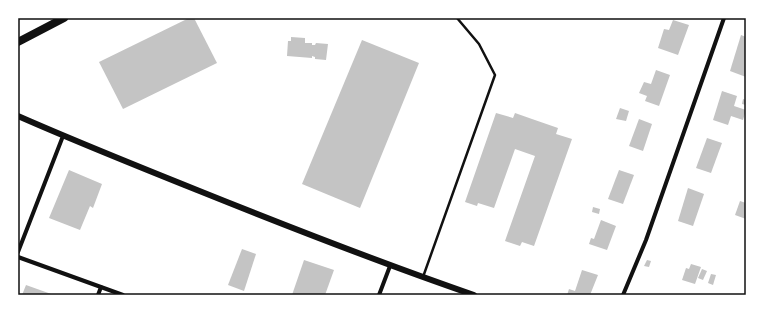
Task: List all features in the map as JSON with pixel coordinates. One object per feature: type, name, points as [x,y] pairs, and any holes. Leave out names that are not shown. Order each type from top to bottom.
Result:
[{"type":"main road","points":[[18,42],[64,18]]},
{"type":"street","points":[[623,295],[646,240],[724,18]]},
{"type":"street","points":[[18,116],[285,225],[390,266],[474,295]]},
{"type":"street","points":[[18,252],[64,136]]},
{"type":"street","points":[[18,257],[123,295]]},
{"type":"street","points":[[379,295],[390,266]]},
{"type":"street","points":[[98,295],[101,287]]},
{"type":"lane","points":[[423,277],[495,76],[479,44],[457,18]]},
{"type":"building","points":[[189,18],[194,18],[217,63],[123,109],[99,62]]},
{"type":"building","points":[[673,20],[689,25],[678,55],[658,48],[664,29],[669,30]]},
{"type":"building","points":[[741,35],[746,37],[746,77],[730,71]]},
{"type":"building","points":[[291,37],[305,38],[305,43],[312,43],[312,45],[315,45],[316,43],[328,44],[326,60],[315,59],[315,57],[312,56],[312,58],[287,56],[288,41],[291,41]]},
{"type":"building","points":[[362,40],[419,63],[360,208],[302,184]]},
{"type":"building","points":[[656,70],[670,75],[659,106],[645,101],[647,96],[639,93],[644,82],[651,84]]},
{"type":"building","points":[[722,91],[737,96],[734,106],[746,110],[743,120],[731,116],[728,125],[713,120]]},
{"type":"building","points":[[743,99],[746,100],[746,105],[742,104]]},
{"type":"building","points":[[620,108],[629,111],[626,121],[616,119]]},
{"type":"building","points":[[496,113],[513,118],[515,113],[558,128],[556,134],[572,139],[534,246],[522,242],[520,246],[505,241],[535,156],[515,149],[494,208],[478,203],[477,206],[465,202]]},
{"type":"building","points":[[639,119],[652,124],[643,151],[629,146]]},
{"type":"building","points":[[707,138],[722,143],[711,173],[696,168]]},
{"type":"building","points":[[69,170],[102,184],[93,208],[90,206],[80,230],[49,218]]},
{"type":"building","points":[[619,170],[634,175],[623,204],[608,199]]},
{"type":"building","points":[[688,188],[704,194],[693,226],[678,221]]},
{"type":"building","points":[[740,201],[746,203],[746,219],[735,215]]},
{"type":"building","points":[[593,207],[600,209],[599,214],[592,212]]},
{"type":"building","points":[[601,220],[616,226],[607,250],[589,244],[591,238],[594,239]]},
{"type":"building","points":[[242,249],[256,254],[244,291],[228,285]]},
{"type":"building","points":[[304,260],[334,270],[325,295],[292,295]]},
{"type":"building","points":[[647,260],[651,261],[649,267],[644,266]]},
{"type":"building","points":[[691,264],[701,267],[695,284],[682,280],[686,268],[689,269]]},
{"type":"building","points":[[702,269],[707,271],[703,280],[698,278]]},
{"type":"building","points":[[582,270],[598,275],[590,295],[567,295],[569,289],[575,291]]},
{"type":"building","points":[[711,274],[716,275],[713,285],[708,283]]},
{"type":"building","points":[[26,285],[54,295],[22,295]]}]
